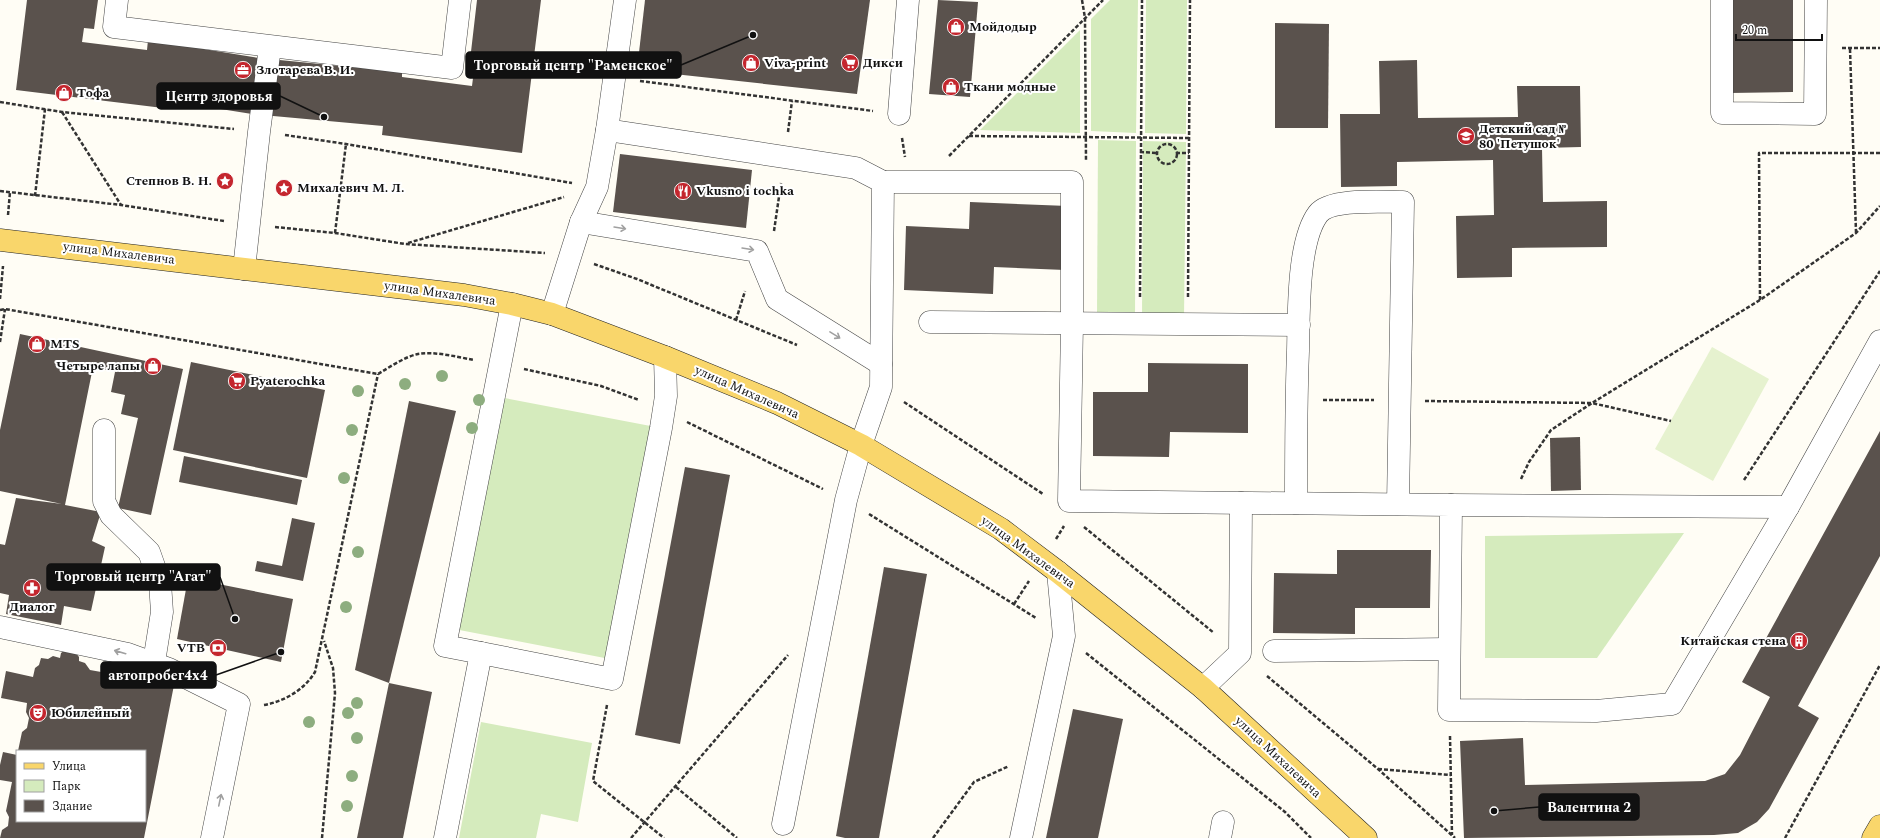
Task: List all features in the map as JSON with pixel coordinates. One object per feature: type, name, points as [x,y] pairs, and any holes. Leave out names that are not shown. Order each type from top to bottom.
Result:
[{"type":"main road","name":"улица Михалевича","points":[[0,240],[464,295],[512,304],[552,314],[665,357],[777,403],[861,445],[1001,529],[1058,572],[1203,688],[1366,838]]},
{"type":"main road","points":[[1873,838],[1880,826]]},
{"type":"street","points":[[117,0],[114,27],[452,68],[460,0]]},
{"type":"street","points":[[552,314],[581,222],[597,187],[615,78],[625,0]]},
{"type":"street","points":[[899,114],[908,0]]},
{"type":"street","points":[[1722,0],[1722,113],[1815,114],[1816,0]]},
{"type":"street","points":[[244,269],[258,132],[270,47]]},
{"type":"street","points":[[607,130],[856,168],[883,182],[1072,182],[1072,323],[1069,501],[1788,508]]},
{"type":"street","points":[[783,824],[846,500],[861,445],[881,386],[883,182]]},
{"type":"street","points":[[1296,503],[1296,399],[1300,276],[1308,236],[1318,213],[1340,202],[1403,202],[1398,504]]},
{"type":"street","points":[[581,222],[757,251],[777,299],[881,364]]},
{"type":"street","points":[[512,304],[445,646],[612,679],[664,411],[666,385],[665,357]]},
{"type":"street","points":[[930,322],[1299,325]]},
{"type":"street","points":[[1451,505],[1449,710],[1596,711],[1672,704],[1788,508],[1880,341]]},
{"type":"street","points":[[104,430],[104,501],[111,515],[149,552],[160,584],[162,612],[154,662]]},
{"type":"street","points":[[1203,688],[1240,653],[1241,503]]},
{"type":"street","points":[[1021,838],[1064,636],[1058,572]]},
{"type":"street","points":[[0,627],[113,649],[154,662],[208,687],[239,704],[212,838]]},
{"type":"street","points":[[1274,651],[1449,649]]},
{"type":"street","points":[[445,838],[481,653]]},
{"type":"path","points":[[1082,0],[1085,18]]},
{"type":"path","points":[[615,78],[899,114],[916,182],[969,136],[1103,0]]},
{"type":"path","points":[[1140,324],[1142,0]]},
{"type":"path","points":[[1188,324],[1190,0]]},
{"type":"path","points":[[1815,48],[1880,48]]},
{"type":"path","points":[[1850,49],[1856,233]]},
{"type":"path","points":[[736,320],[757,251],[773,237],[792,101]]},
{"type":"path","points":[[0,102],[62,112],[258,132],[346,144],[597,187]]},
{"type":"path","points":[[35,196],[45,109]]},
{"type":"path","points":[[62,112],[121,205]]},
{"type":"path","points":[[969,136],[1189,138]]},
{"type":"path","points":[[335,233],[346,144]]},
{"type":"path","points":[[1162,144],[1170,144],[1175,148],[1177,156],[1172,162],[1163,163],[1157,157],[1157,153],[1162,144]]},
{"type":"path","points":[[1140,152],[1157,153]]},
{"type":"path","points":[[1176,153],[1189,153]]},
{"type":"path","points":[[1760,300],[1759,153],[1880,153]]},
{"type":"path","points":[[405,244],[597,187]]},
{"type":"path","points":[[0,191],[10,192]]},
{"type":"path","points":[[1508,505],[1529,462],[1551,430],[1592,403],[1760,300],[1856,233],[1880,206]]},
{"type":"path","points":[[1726,507],[1880,271]]},
{"type":"path","points":[[0,310],[5,309],[378,374],[408,357],[418,354],[434,354],[500,364],[601,386],[627,395],[664,411],[846,500],[1064,636],[1285,812],[1311,838]]},
{"type":"path","points":[[0,342],[5,309]]},
{"type":"path","points":[[239,704],[253,705],[274,703],[292,695],[305,686],[315,672],[378,374]]},
{"type":"path","points":[[1296,399],[1592,403],[1671,421]]},
{"type":"path","points":[[322,838],[335,693],[333,668],[323,639]]},
{"type":"path","points":[[631,838],[793,649]]},
{"type":"path","points":[[1785,838],[1880,665]]},
{"type":"path","points":[[612,679],[593,781],[664,838]]},
{"type":"path","points":[[1449,710],[1452,836]]},
{"type":"path","points":[[933,838],[974,782],[1039,752]]},
{"type":"path","points":[[1378,769],[1451,775]]},
{"type":"path","points":[[676,787],[737,838]]},
{"type":"green space","points":[[1110,0],[1138,0],[1136,133],[1091,131],[1091,19]]},
{"type":"green space","points":[[1146,0],[1187,0],[1186,134],[1145,133]]},
{"type":"green space","points":[[1080,30],[1080,133],[980,130]]},
{"type":"green space","points":[[1098,140],[1136,141],[1135,317],[1097,317]]},
{"type":"green space","points":[[1143,141],[1186,142],[1184,318],[1142,318]]},
{"type":"green space","points":[[1712,347],[1769,379],[1713,481],[1655,449]]},
{"type":"green space","points":[[494,396],[661,428],[615,660],[449,628]]},
{"type":"green space","points":[[1684,533],[1597,658],[1485,658],[1485,536]]},
{"type":"green space","points":[[481,722],[592,743],[578,822],[541,814],[536,838],[459,838]]},
{"type":"building","points":[[27,0],[98,0],[94,29],[84,28],[82,42],[147,50],[148,40],[259,58],[402,72],[402,77],[472,86],[474,70],[469,69],[477,0],[541,0],[522,153],[382,135],[383,126],[252,114],[164,100],[163,108],[16,90]]},
{"type":"building","points":[[645,0],[870,0],[857,94],[637,70]]},
{"type":"building","points":[[938,0],[978,2],[970,97],[929,94]]},
{"type":"building","points":[[1730,0],[1793,0],[1793,92],[1730,93]]},
{"type":"building","points":[[1275,23],[1329,24],[1328,128],[1275,128]]},
{"type":"building","points":[[1417,60],[1418,118],[1518,117],[1517,86],[1580,86],[1581,147],[1542,148],[1543,202],[1607,201],[1607,247],[1512,248],[1512,277],[1457,278],[1456,216],[1494,215],[1493,160],[1397,162],[1397,186],[1341,187],[1340,114],[1380,114],[1379,61]]},
{"type":"building","name":"Vkusno i tochka","points":[[620,154],[752,170],[746,228],[613,212]]},
{"type":"building","points":[[970,202],[1068,206],[1065,270],[994,267],[993,294],[904,290],[906,226],[969,229]]},
{"type":"building","points":[[20,334],[183,369],[151,515],[118,508],[138,418],[121,414],[125,395],[111,392],[115,372],[93,367],[65,505],[101,512],[92,541],[105,547],[91,611],[64,606],[61,625],[6,614],[9,595],[0,593],[0,544],[5,545],[16,498],[62,504],[0,491],[0,430]]},
{"type":"building","points":[[191,362],[325,390],[307,478],[173,450]]},
{"type":"building","points":[[1148,363],[1248,364],[1248,433],[1170,432],[1169,457],[1093,456],[1093,392],[1148,392]]},
{"type":"building","points":[[409,401],[456,411],[389,683],[355,670]]},
{"type":"building","name":"Китайская стена","points":[[1880,431],[1880,556],[1798,706],[1819,718],[1769,809],[1757,822],[1738,833],[1714,835],[1464,838],[1460,741],[1523,738],[1525,785],[1705,781],[1725,774],[1740,755],[1770,697],[1742,682]]},
{"type":"building","points":[[1580,437],[1581,490],[1551,491],[1550,438]]},
{"type":"building","points":[[184,456],[302,480],[297,505],[179,482]]},
{"type":"building","points":[[685,467],[730,475],[680,744],[635,735]]},
{"type":"building","points":[[292,518],[315,523],[303,581],[255,571],[257,561],[282,566]]},
{"type":"building","points":[[1337,550],[1431,550],[1430,608],[1355,608],[1355,634],[1273,633],[1274,573],[1337,574]]},
{"type":"building","points":[[884,567],[927,574],[879,838],[845,838],[836,836]]},
{"type":"building","points":[[188,578],[293,599],[281,662],[177,639]]},
{"type":"building","points":[[65,650],[76,653],[79,657],[79,661],[85,663],[90,670],[174,685],[144,838],[0,838],[2,830],[8,826],[9,817],[6,811],[12,782],[0,780],[0,765],[3,752],[16,755],[16,822],[146,822],[146,750],[18,750],[22,732],[27,728],[29,718],[26,712],[27,703],[1,698],[6,671],[33,677],[35,668],[39,665],[41,658],[48,659],[53,656],[60,658],[61,653]]},
{"type":"building","points":[[389,683],[432,692],[403,838],[357,838]]},
{"type":"building","points":[[1073,709],[1123,719],[1098,838],[1046,838]]},
{"type":"place","name":"Мойдодыр","points":[[956,27]]},
{"type":"place","name":"Торговый центр \"Раменское\"","points":[[753,35]]},
{"type":"place","name":"Viva-print","points":[[751,63]]},
{"type":"place","name":"Дикси","points":[[850,63]]},
{"type":"place","name":"Злотарева В. И.","points":[[243,70]]},
{"type":"place","name":"Ткани модные","points":[[951,87]]},
{"type":"place","name":"Тофа","points":[[64,93]]},
{"type":"place","name":"Центр здоровья","points":[[324,117]]},
{"type":"place","name":"Детский сад № 80 'Петушок'","points":[[1466,136]]},
{"type":"place","name":"Степнов В. Н.","points":[[225,181]]},
{"type":"place","name":"Михалевич М. Л.","points":[[284,188]]},
{"type":"place","name":"Vkusno i tochka","points":[[683,191]]},
{"type":"place","name":"MTS","points":[[37,344]]},
{"type":"place","name":"Четыре лапы","points":[[153,366]]},
{"type":"place","name":"Pyaterochka","points":[[237,381]]},
{"type":"place","name":"Диалог","points":[[32,588]]},
{"type":"place","name":"Торговый центр \"Агат\"","points":[[235,619]]},
{"type":"place","name":"Китайская стена","points":[[1799,641]]},
{"type":"place","name":"VTB","points":[[218,648]]},
{"type":"place","name":"автопробег4х4","points":[[281,652]]},
{"type":"place","name":"Юбилейный","points":[[38,713]]},
{"type":"place","name":"Валентина 2","points":[[1494,811]]}]
